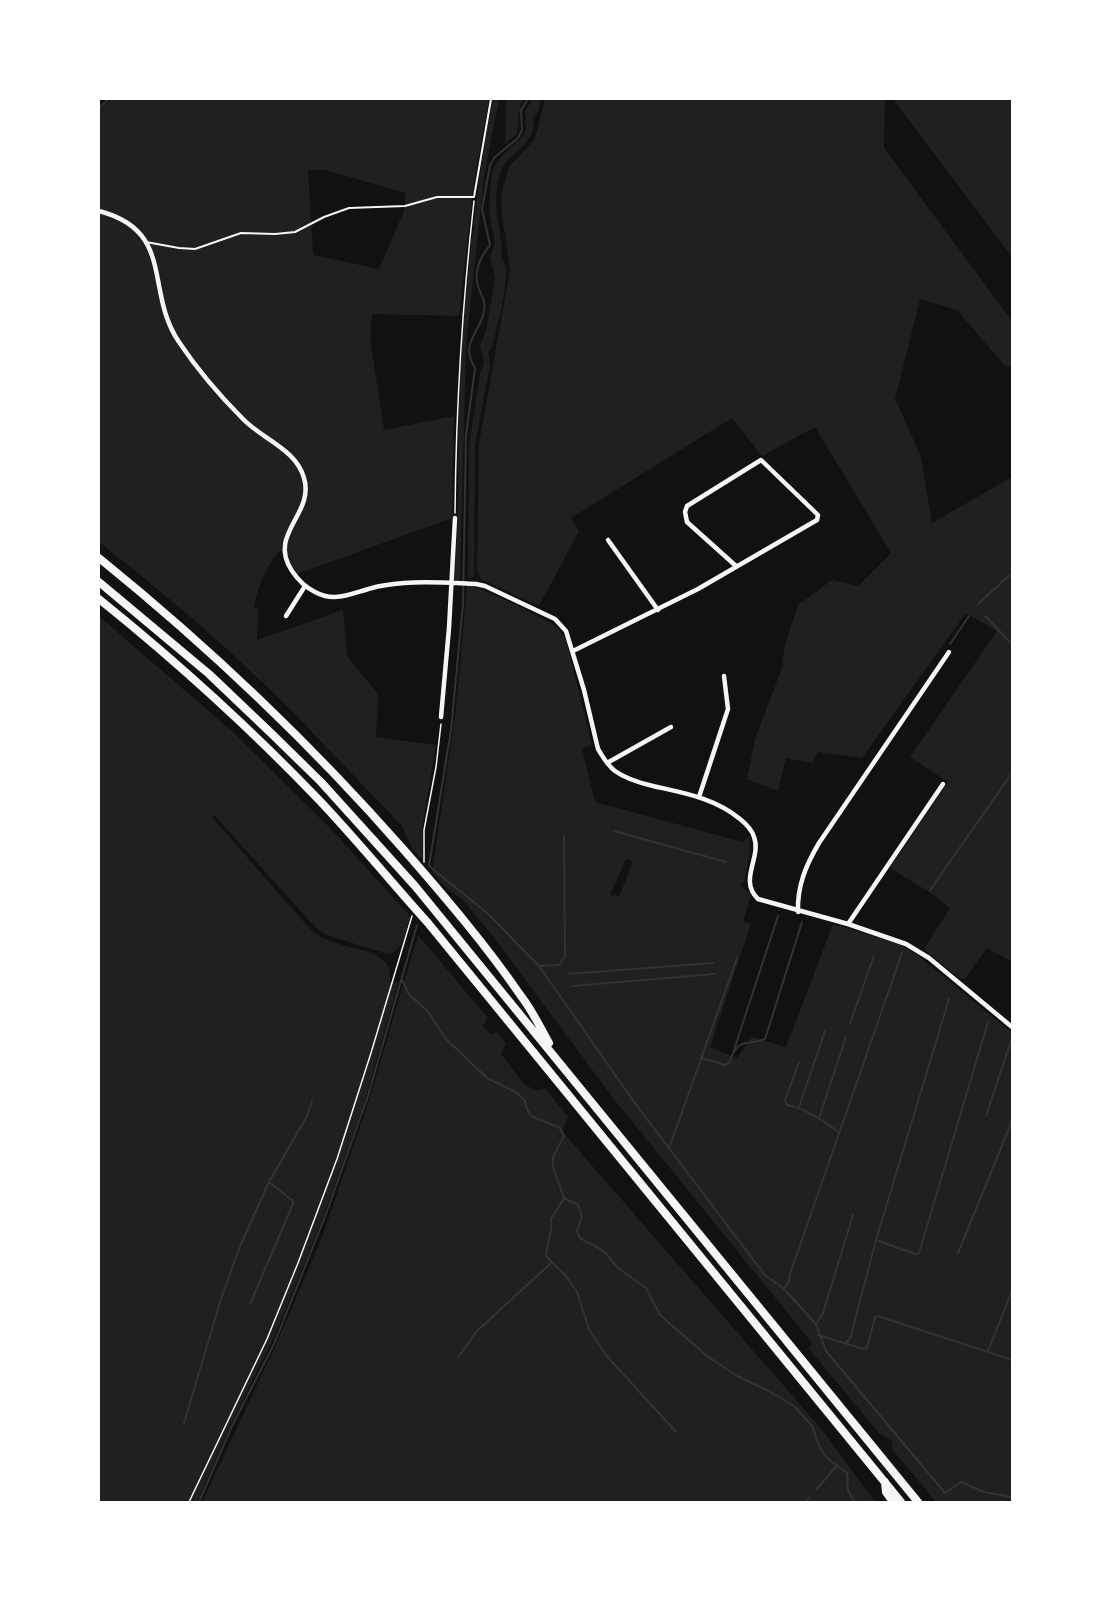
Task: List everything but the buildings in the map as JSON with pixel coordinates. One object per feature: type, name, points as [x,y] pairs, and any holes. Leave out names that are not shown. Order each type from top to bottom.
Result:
[{"type":"highway","points":[[99,558],[156,604],[256,695],[421,864],[522,997],[561,1064]]},
{"type":"highway","points":[[99,582],[209,674],[273,735],[321,782],[415,886],[918,1502]]},
{"type":"highway","points":[[99,599],[242,723],[319,800],[428,923],[901,1502]]},
{"type":"highway","points":[[885,1482],[886,1492],[893,1502]]},
{"type":"street","points":[[99,212],[126,221],[137,229],[146,242],[155,265],[167,319],[181,345],[242,419],[290,455],[300,468],[305,481],[305,499],[288,533],[284,551],[288,565],[296,578],[316,593],[330,598],[339,598],[383,585],[423,582],[476,584],[485,586],[555,619],[566,631],[598,748],[607,763],[622,776],[699,796],[741,820],[754,836],[755,847],[749,883],[754,896],[764,902],[848,924],[897,940],[916,950],[1012,1027]]},
{"type":"street","points":[[573,651],[658,610],[736,566],[817,520],[818,515],[762,460],[687,506],[685,512],[687,522],[736,566]]},
{"type":"street","points":[[441,717],[453,583],[455,518]]},
{"type":"street","points":[[608,540],[658,610]]},
{"type":"street","points":[[286,616],[305,586]]},
{"type":"street","points":[[798,912],[800,887],[807,865],[815,851],[833,821],[949,652]]},
{"type":"street","points":[[699,796],[728,709],[724,676]]},
{"type":"street","points":[[607,763],[671,727]]},
{"type":"street","points":[[848,924],[943,784]]},
{"type":"lane","points":[[146,242],[195,249],[241,233],[285,234],[349,208],[405,206],[437,197],[474,197],[491,99]]},
{"type":"path","points":[[455,518],[457,393],[474,197]]},
{"type":"path","points":[[421,864],[441,717]]},
{"type":"path","points":[[189,1502],[267,1339],[302,1253],[337,1159],[412,919]]},
{"type":"shaded area","points":[[112,99],[489,99],[474,182],[459,316],[372,314],[370,338],[384,430],[454,416],[452,518],[297,574],[287,557],[287,549],[279,551],[263,578],[254,608],[258,608],[257,640],[343,610],[347,656],[377,693],[376,737],[436,745],[422,829],[422,860],[411,846],[402,826],[283,703],[207,631],[99,542],[99,110]],"holes":[[[308,170],[326,170],[406,193],[404,211],[379,269],[313,255]]]},
{"type":"shaded area","points":[[492,99],[499,99],[484,177],[466,346],[460,580],[453,580],[458,505],[462,344],[476,204]]},
{"type":"shaded area","points":[[506,99],[524,99],[520,107],[517,134],[505,144]]},
{"type":"shaded area","points":[[533,99],[541,99],[538,111],[533,118],[532,134],[505,164],[498,181],[497,210],[506,280],[497,328],[492,347],[488,352],[490,365],[475,445],[474,577],[468,578],[469,446],[480,373],[484,363],[480,345],[486,331],[495,278],[490,256],[495,243],[489,212],[492,170],[500,158],[523,136],[526,129],[525,111]]},
{"type":"shaded area","points":[[545,99],[885,99],[884,148],[1012,321],[1012,367],[1005,366],[957,310],[920,299],[895,399],[920,454],[932,523],[1012,477],[1012,962],[987,948],[967,976],[964,979],[959,978],[924,949],[950,908],[890,868],[948,782],[910,757],[997,631],[966,613],[862,758],[818,752],[812,763],[786,758],[778,791],[747,779],[755,739],[782,668],[785,644],[798,605],[832,580],[858,586],[891,553],[815,427],[762,456],[732,418],[571,518],[579,531],[539,606],[481,579],[477,570],[479,443],[510,270],[501,195],[509,167],[535,139]]},
{"type":"shaded area","points":[[893,99],[1012,99],[1012,257]]},
{"type":"shaded area","points":[[467,586],[474,586],[523,608],[557,627],[566,640],[592,745],[582,748],[595,802],[743,842],[749,836],[750,853],[744,882],[741,885],[751,895],[743,922],[751,924],[710,1047],[737,1058],[752,1037],[786,1047],[833,924],[901,945],[916,954],[1012,1033],[1012,1502],[936,1502],[892,1449],[892,1441],[879,1433],[809,1349],[812,1343],[613,1098],[495,939],[463,900],[448,890],[432,872],[456,709]],"holes":[[[626,859],[633,862],[619,896],[610,895]]]},
{"type":"shaded area","points":[[99,616],[235,734],[331,829],[410,916],[401,944],[389,954],[329,936],[316,928],[214,815],[212,817],[310,929],[331,941],[379,957],[388,967],[390,981],[398,984],[363,1107],[321,1222],[276,1333],[230,1426],[197,1502],[99,1502]]},
{"type":"shaded area","points":[[418,935],[488,1018],[483,1026],[491,1034],[497,1032],[506,1044],[501,1054],[525,1085],[537,1091],[545,1088],[568,1117],[562,1131],[823,1431],[875,1502],[202,1502],[274,1349],[321,1240],[369,1100]]},
{"type":"waterway","points":[[99,108],[109,99]]},
{"type":"waterway","points":[[528,99],[521,110],[522,130],[518,138],[495,157],[490,165],[482,209],[490,245],[477,271],[477,283],[484,308],[469,352],[475,368],[466,435],[463,604],[451,730],[429,866],[486,912],[539,966],[634,1102],[765,1275],[784,1289],[816,1324],[826,1351],[945,1493],[961,1482],[984,1492],[1012,1497]]},
{"type":"waterway","points":[[978,604],[1012,573]]},
{"type":"waterway","points":[[950,644],[969,616]]},
{"type":"waterway","points":[[985,616],[1012,644]]},
{"type":"waterway","points":[[930,890],[1012,773]]},
{"type":"waterway","points":[[614,831],[726,862]]},
{"type":"waterway","points":[[541,966],[559,965],[565,956],[564,836]]},
{"type":"waterway","points":[[734,1050],[778,916]]},
{"type":"waterway","points":[[702,1058],[725,1065],[729,1063],[740,1045],[765,1039],[802,922]]},
{"type":"waterway","points":[[199,1502],[232,1426],[274,1344],[326,1214],[368,1096],[417,925]]},
{"type":"waterway","points":[[784,1289],[789,1281],[902,953]]},
{"type":"waterway","points":[[850,1023],[874,956]]},
{"type":"waterway","points":[[669,1146],[737,958]]},
{"type":"waterway","points":[[568,974],[713,963]]},
{"type":"waterway","points":[[572,986],[715,974]]},
{"type":"waterway","points":[[402,980],[409,994],[429,1013],[446,1039],[487,1078],[516,1092],[525,1101],[531,1116],[560,1128],[564,1136],[553,1157],[553,1167],[564,1198],[551,1219],[546,1256],[566,1276],[577,1292],[589,1329],[605,1354],[676,1432]]},
{"type":"waterway","points":[[846,1342],[850,1339],[876,1240],[949,999]]},
{"type":"waterway","points":[[876,1240],[915,1254],[919,1253],[988,1022]]},
{"type":"waterway","points":[[799,1107],[825,1031]]},
{"type":"waterway","points":[[819,1118],[846,1037]]},
{"type":"waterway","points":[[986,1116],[1011,1041]]},
{"type":"waterway","points":[[799,1062],[785,1101],[787,1105],[801,1109],[838,1132]]},
{"type":"waterway","points":[[184,1423],[221,1299],[240,1246],[269,1182],[307,1116],[312,1101]]},
{"type":"waterway","points":[[958,1253],[1012,1121]]},
{"type":"waterway","points":[[250,1304],[293,1204],[293,1201],[269,1182]]},
{"type":"waterway","points":[[564,1198],[578,1205],[582,1217],[577,1231],[580,1238],[604,1251],[617,1267],[646,1288],[660,1315],[707,1356],[737,1376],[794,1406],[812,1426],[819,1446],[827,1458],[847,1473],[848,1490],[855,1502]]},
{"type":"waterway","points":[[816,1324],[823,1313],[853,1215]]},
{"type":"waterway","points":[[459,1356],[476,1332],[551,1263]]},
{"type":"waterway","points":[[988,1351],[1012,1291]]},
{"type":"waterway","points":[[818,1335],[864,1349],[867,1348],[875,1317],[878,1316],[1012,1360]]},
{"type":"waterway","points":[[816,1490],[837,1465]]},
{"type":"waterway","points":[[805,1502],[809,1498]]}]
